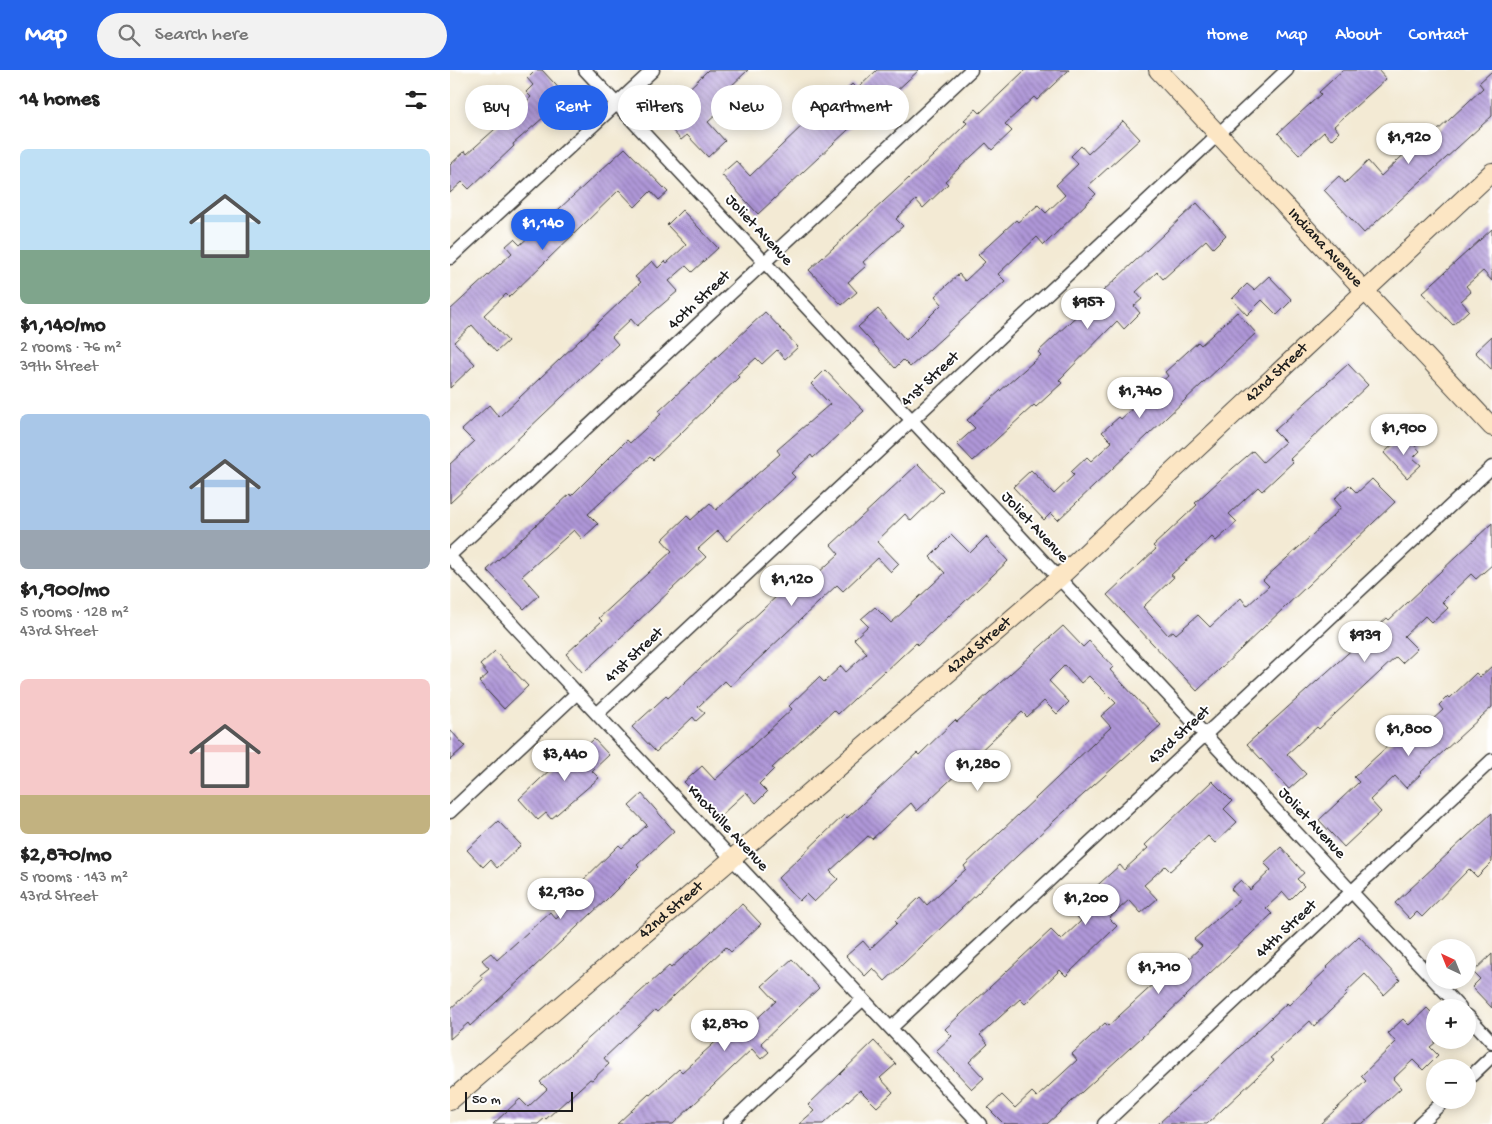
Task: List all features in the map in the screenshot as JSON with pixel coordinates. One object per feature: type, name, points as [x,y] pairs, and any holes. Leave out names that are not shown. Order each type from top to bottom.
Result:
[{"type":"street","name":"Joliet Avenue","points":[[585,70],[1452,999]]},
{"type":"street","points":[[450,258],[653,70]]},
{"type":"street","name":"40th Street","points":[[450,556],[972,70]]},
{"type":"street","name":"Indiana Avenue","points":[[1158,70],[1492,427]]},
{"type":"street","name":"41st Street","points":[[597,714],[1287,70]]},
{"type":"street","name":"42nd Street","points":[[450,1101],[1059,578],[1492,172]]},
{"type":"street","name":"43rd Street","points":[[891,1028],[1492,467]]},
{"type":"street","name":"Knoxville Avenue","points":[[450,556],[980,1124]]},
{"type":"street","points":[[450,812],[577,693]]},
{"type":"street","name":"44th Street","points":[[1104,1124],[1492,760]]},
{"type":"street","points":[[729,1124],[863,999]]},
{"type":"street","points":[[1476,1025],[1492,1042]]},
{"type":"street","points":[[1476,1071],[1492,1056]]},
{"type":"street","points":[[1419,1124],[1435,1109]]},
{"type":"building","points":[[535,70],[542,70],[556,85],[538,85],[538,122],[513,144],[514,146],[469,189],[462,182],[450,193],[450,165],[465,151],[467,154],[494,130],[528,130],[528,100],[531,97],[528,94],[528,90],[533,85],[527,78]]},
{"type":"building","points":[[708,70],[748,70],[732,85],[711,85],[711,119],[708,122],[711,125],[711,130],[715,130],[725,141],[708,157],[687,135],[681,140],[672,130],[701,130],[701,85],[693,85]]},
{"type":"building","points":[[877,70],[919,70],[903,85],[861,85]]},
{"type":"building","points":[[1025,70],[1069,70],[1037,100],[1034,97],[1005,124],[1012,131],[992,150],[986,143],[945,181],[948,184],[923,208],[916,200],[896,219],[903,226],[863,262],[866,266],[848,282],[857,292],[842,305],[809,270],[933,156],[967,123],[964,120],[976,109],[980,113]]},
{"type":"building","points":[[1343,70],[1378,70],[1386,79],[1334,126],[1339,132],[1331,140],[1324,132],[1299,155],[1278,133],[1321,94],[1319,92]]},
{"type":"building","points":[[1492,71],[1492,116],[1364,233],[1324,190],[1339,176],[1345,183],[1368,161],[1381,176],[1431,129],[1435,133],[1483,88],[1479,83]]},
{"type":"building","points":[[1123,121],[1140,139],[1088,186],[1096,194],[1044,245],[1037,237],[998,274],[1005,281],[910,367],[903,360],[895,368],[858,327],[878,309],[906,340],[942,304],[935,296],[959,274],[965,281],[985,262],[978,255],[1016,220],[1018,222],[1038,205],[1046,213],[1065,195],[1056,185],[1078,164],[1071,156],[1081,146],[1088,154]]},
{"type":"building","points":[[798,130],[848,130],[758,214],[721,174],[736,161],[750,176]]},
{"type":"building","points":[[625,148],[668,192],[659,200],[651,191],[635,207],[619,190],[509,297],[506,294],[484,315],[508,341],[496,352],[472,325],[454,342],[475,364],[450,388],[450,310],[512,253],[506,246],[514,239],[520,245]]},
{"type":"building","points":[[1197,203],[1226,235],[1213,248],[1206,240],[1163,279],[1157,272],[1136,292],[1142,299],[1134,306],[1140,313],[1124,329],[1117,321],[1059,380],[1062,383],[1036,407],[1034,405],[973,461],[957,444],[975,428],[967,420],[1041,355],[1038,352]]},
{"type":"building","points":[[682,210],[718,248],[692,272],[686,266],[669,281],[678,291],[637,326],[631,319],[612,337],[618,344],[450,503],[450,464],[474,442],[462,430],[489,405],[499,417],[641,282],[635,277],[652,261],[658,268],[665,261],[667,263],[686,245],[667,225]]},
{"type":"building","points":[[1492,229],[1492,281],[1483,271],[1466,286],[1471,292],[1461,301],[1469,310],[1453,325],[1422,293]]},
{"type":"building","points":[[1269,276],[1292,300],[1277,315],[1262,300],[1247,315],[1232,299],[1247,284],[1254,290]]},
{"type":"building","points":[[765,312],[798,347],[785,359],[777,350],[762,364],[756,358],[737,375],[739,377],[653,460],[650,457],[588,514],[598,524],[582,539],[574,530],[522,576],[539,595],[524,609],[487,570],[570,494],[571,496],[627,440],[630,443],[661,414],[659,411]]},
{"type":"building","points":[[1237,312],[1256,333],[1058,520],[1051,513],[1044,520],[1013,487],[1031,470],[1054,494],[1074,475],[1071,472],[1087,457],[1091,461],[1112,442],[1102,432],[1119,417],[1121,419],[1168,376],[1165,372],[1198,342],[1201,345]]},
{"type":"building","points":[[1492,336],[1492,370],[1475,352]]},
{"type":"building","points":[[1348,364],[1368,385],[1290,459],[1293,462],[1262,491],[1258,487],[1229,514],[1237,522],[1216,541],[1212,537],[1171,575],[1174,577],[1143,607],[1168,635],[1173,631],[1176,634],[1198,615],[1210,627],[1241,598],[1247,606],[1269,586],[1263,580],[1334,515],[1341,507],[1334,499],[1349,485],[1357,493],[1372,479],[1395,502],[1197,691],[1107,595],[1156,549],[1153,546],[1233,468],[1253,451],[1263,462],[1285,442],[1274,431]]},
{"type":"building","points":[[825,370],[864,411],[813,458],[811,455],[791,473],[795,477],[727,541],[718,531],[698,549],[706,557],[583,673],[566,654],[602,621],[599,618],[672,551],[662,540],[687,516],[691,520],[710,503],[716,510],[780,454],[777,450],[830,404],[811,384]]},
{"type":"building","points":[[1404,434],[1420,451],[1413,458],[1421,465],[1407,478],[1384,453]]},
{"type":"building","points":[[918,464],[943,490],[911,521],[905,514],[877,541],[899,564],[891,572],[878,558],[843,591],[837,585],[730,686],[725,681],[698,707],[705,713],[696,721],[693,717],[656,752],[632,727],[666,696],[668,698],[809,566],[817,574],[839,554],[831,545]]},
{"type":"building","points":[[1492,523],[1492,565],[1476,579],[1471,574],[1449,595],[1442,602],[1448,608],[1432,623],[1425,616],[1404,636],[1417,649],[1402,663],[1396,657],[1319,729],[1317,727],[1287,754],[1306,774],[1289,789],[1247,744],[1387,618],[1389,620]]},
{"type":"building","points":[[952,535],[970,553],[986,537],[1008,561],[918,645],[916,643],[838,714],[834,710],[772,768],[774,769],[759,784],[767,792],[756,803],[746,792],[718,818],[684,782],[702,766],[715,780],[792,709],[789,706],[819,677],[824,682],[841,666],[846,672],[867,653],[854,639],[868,626],[861,619],[875,607],[891,623],[945,573],[930,557]]},
{"type":"building","points":[[1063,626],[1083,647],[1089,641],[1113,667],[1110,670],[1161,725],[1055,820],[885,981],[873,968],[865,976],[846,956],[863,941],[870,949],[920,897],[927,905],[966,869],[964,866],[1111,727],[1101,716],[1116,703],[1089,676],[1081,683],[1065,665],[1049,681],[1069,702],[1057,714],[1044,701],[1027,717],[1022,712],[975,756],[980,761],[965,776],[960,771],[917,811],[911,803],[872,839],[868,836],[830,871],[838,879],[814,902],[806,894],[799,901],[778,878],[844,815],[847,818],[917,753],[919,755],[955,720],[957,722]]},
{"type":"building","points":[[495,651],[528,686],[504,709],[479,682],[488,674],[480,665]]},
{"type":"building","points":[[1492,666],[1492,707],[1406,788],[1395,776],[1370,800],[1381,812],[1344,847],[1319,820],[1359,782],[1354,777],[1404,731],[1411,739],[1443,710],[1439,705],[1448,696],[1450,698],[1476,673],[1480,677]]},
{"type":"building","points":[[450,730],[465,746],[450,760]]},
{"type":"building","points":[[594,739],[609,755],[592,771],[599,778],[551,819],[546,813],[538,820],[519,799],[572,749],[577,755]]},
{"type":"building","points":[[1212,781],[1232,801],[1224,809],[1237,822],[1215,843],[1208,836],[1170,871],[1165,866],[1144,885],[1157,899],[1141,913],[1129,900],[1109,918],[1117,926],[1066,976],[1060,970],[1025,1004],[1020,999],[980,1035],[988,1044],[969,1062],[984,1078],[972,1089],[936,1051],[952,1036],[945,1029],[1051,930],[1061,940],[1081,921],[1071,909],[1120,865],[1124,870],[1148,848],[1145,845]]},
{"type":"building","points":[[642,794],[674,831],[637,865],[639,867],[606,900],[533,968],[470,1026],[468,1023],[450,1039],[450,1009],[483,979],[480,975],[489,968],[482,960],[491,953],[497,960],[550,912],[556,919],[577,900],[570,893],[619,845],[622,848],[647,825],[629,806]]},
{"type":"building","points":[[1492,813],[1492,862],[1477,877],[1469,869],[1422,917],[1417,912],[1410,919],[1395,903]]},
{"type":"building","points":[[498,821],[521,845],[497,868],[490,860],[483,867],[467,850]]},
{"type":"building","points":[[1281,847],[1304,873],[1297,879],[1304,886],[1290,900],[1283,892],[1266,908],[1272,914],[1165,1016],[1047,1124],[1004,1124],[988,1108],[1002,1095],[1015,1108],[1032,1092],[1037,1097],[1077,1060],[1072,1054],[1105,1023],[1108,1026],[1180,960],[1183,964],[1202,946],[1194,939],[1240,899],[1231,889],[1241,880],[1250,890],[1271,870],[1264,863]]},
{"type":"building","points":[[742,904],[761,924],[731,952],[726,947],[657,1012],[655,1010],[604,1058],[609,1064],[592,1080],[590,1079],[538,1124],[493,1124],[520,1099],[528,1107],[547,1089],[540,1082],[669,966],[671,968]]},
{"type":"building","points":[[1359,936],[1400,980],[1384,995],[1365,974],[1345,993],[1347,995],[1314,1026],[1310,1021],[1270,1058],[1274,1061],[1207,1124],[1158,1124],[1287,1003],[1289,1005]]},
{"type":"building","points":[[1492,954],[1492,1008],[1474,989],[1476,989],[1476,983],[1480,979],[1476,975],[1476,969]]},
{"type":"building","points":[[792,959],[819,988],[761,1043],[769,1052],[761,1059],[752,1049],[673,1124],[617,1124],[679,1069],[682,1072],[742,1018],[749,1026],[776,1001],[762,986]]},
{"type":"building","points":[[1426,1009],[1426,1049],[1432,1049],[1438,1055],[1434,1059],[1426,1059],[1426,1067],[1423,1070],[1413,1060],[1393,1079],[1401,1088],[1362,1124],[1320,1124],[1366,1081],[1361,1076],[1396,1042],[1388,1033],[1403,1019],[1409,1025]]},
{"type":"building","points":[[874,1041],[896,1064],[880,1078],[893,1092],[877,1107],[860,1090],[823,1124],[799,1124],[814,1111],[808,1105]]}]
